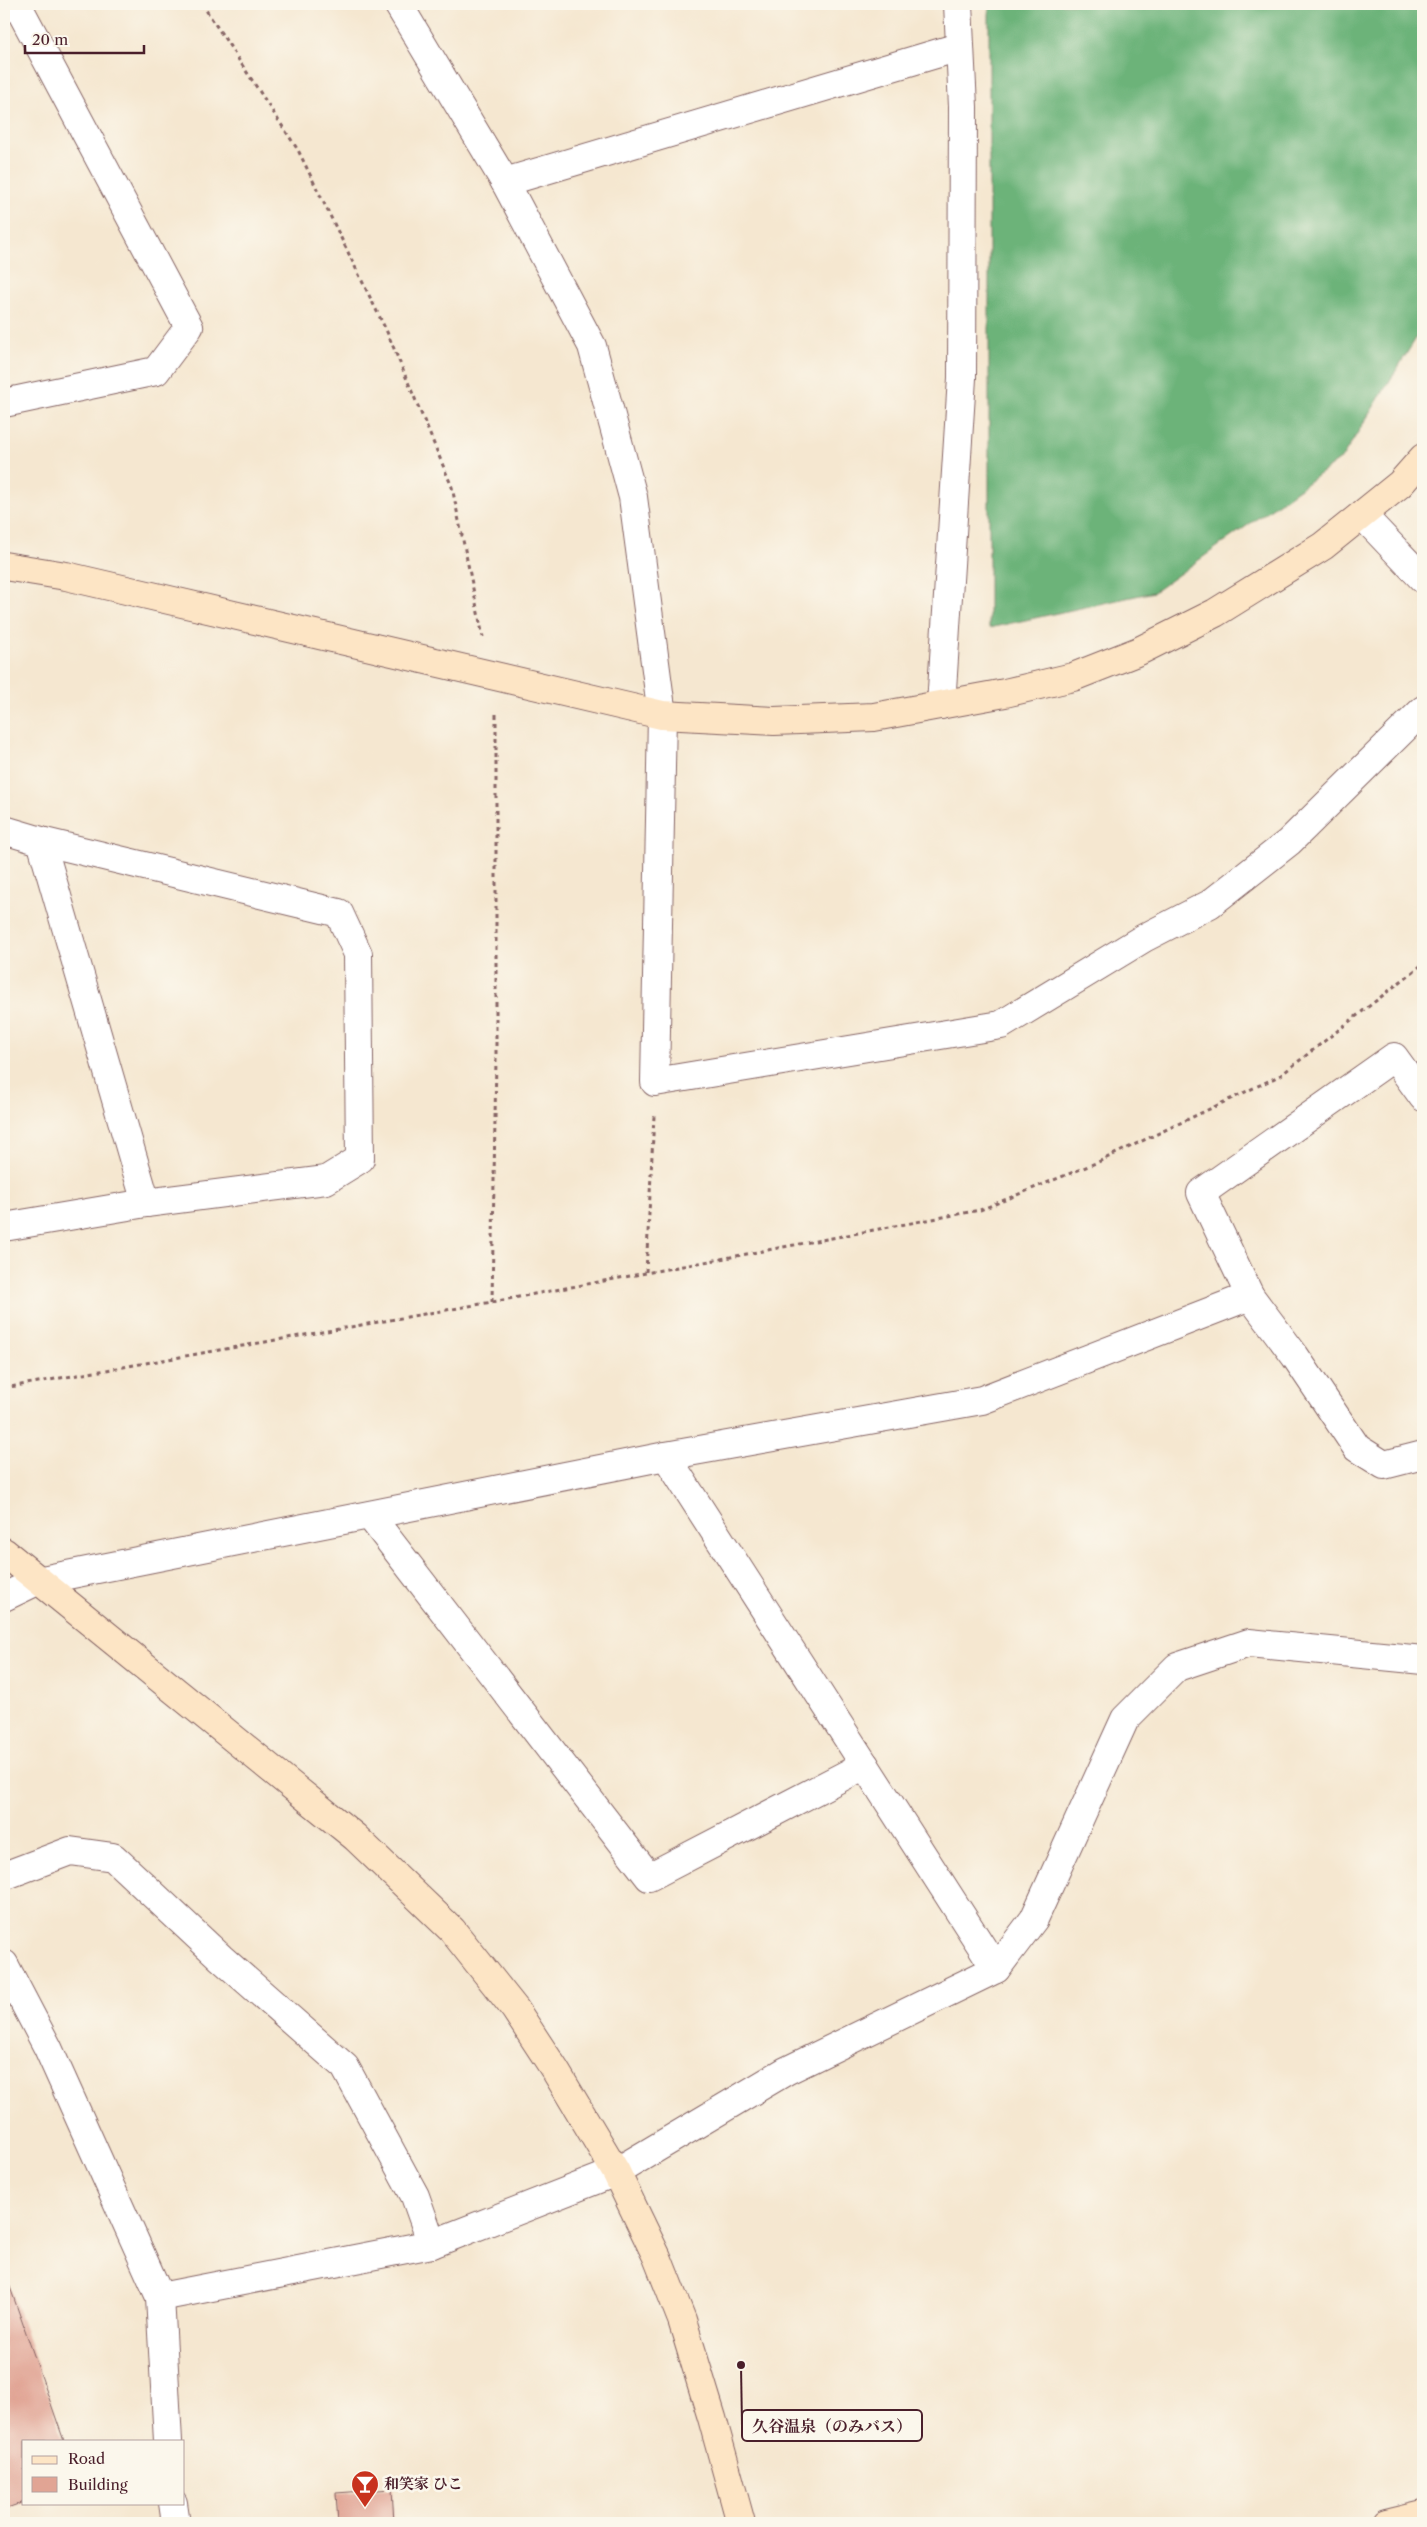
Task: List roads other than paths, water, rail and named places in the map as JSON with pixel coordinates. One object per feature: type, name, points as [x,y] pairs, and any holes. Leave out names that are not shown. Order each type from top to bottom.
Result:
[{"type":"street","points":[[4,403],[156,371],[189,327],[17,4]]},
{"type":"street","points":[[398,4],[505,182],[592,346],[633,497],[662,715],[655,1082],[1001,1024],[1144,938],[1210,904],[1289,842],[1423,710]]},
{"type":"street","points":[[941,705],[962,378],[963,107],[958,4]]},
{"type":"street","points":[[505,182],[959,47]]},
{"type":"street","points":[[4,566],[75,578],[662,715],[774,721],[874,717],[1073,677],[1139,651],[1215,613],[1324,546],[1400,484],[1423,458]]},
{"type":"street","points":[[1363,516],[1423,579]]},
{"type":"street","points":[[4,830],[41,842],[339,914],[358,954],[360,1159],[326,1180],[146,1203],[4,1227]]},
{"type":"street","points":[[41,842],[146,1203]]},
{"type":"street","points":[[1423,1097],[1394,1057],[1201,1193],[1250,1296],[1295,1356],[1356,1448],[1384,1465],[1423,1455]]},
{"type":"street","points":[[4,1597],[38,1581],[666,1456],[982,1400],[1250,1296]]},
{"type":"street","points":[[666,1456],[996,1969]]},
{"type":"street","points":[[371,1516],[649,1877],[865,1765]]},
{"type":"street","points":[[4,1552],[356,1837],[452,1930],[515,2009],[556,2070],[616,2172],[657,2257],[682,2320],[741,2523]]},
{"type":"street","points":[[160,2297],[432,2244],[616,2172],[786,2071],[996,1969],[1034,1919],[1125,1719],[1177,1667],[1249,1642],[1423,1660]]},
{"type":"street","points":[[4,1876],[70,1851],[113,1857],[221,1958],[345,2067],[414,2196],[432,2244]]},
{"type":"street","points":[[4,1964],[48,2048],[160,2297],[168,2440]]},
{"type":"street","points":[[173,2504],[176,2523]]},
{"type":"street","points":[[1386,2523],[1423,2514]]},
{"type":"place","name":"久谷温泉（のみバス）","points":[[741,2365]]},
{"type":"place","name":"和笑家 ひこ","points":[[365,2508]]}]
